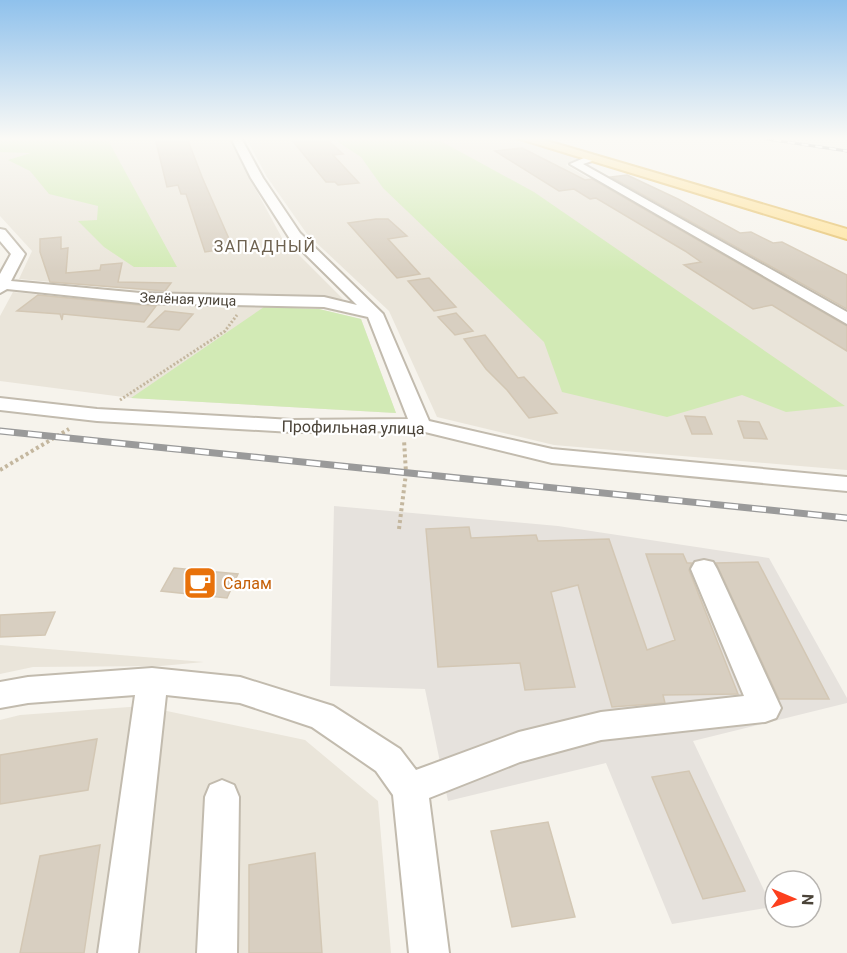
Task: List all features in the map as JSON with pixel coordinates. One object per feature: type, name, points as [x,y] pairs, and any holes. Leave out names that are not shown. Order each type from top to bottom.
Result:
[{"type":"main road","points":[[673,182],[847,234]]},
{"type":"street","points":[[260,182],[295,236],[375,314],[412,425]]},
{"type":"street","points":[[607,182],[847,319]]},
{"type":"street","points":[[0,233],[18,254],[1,286]]},
{"type":"street","name":"Зелёная улица","points":[[1,286],[140,298],[324,302],[375,314]]},
{"type":"street","name":"Профильная улица","points":[[0,404],[97,415],[292,426],[412,425],[552,456],[847,484]]},
{"type":"street","points":[[410,789],[519,747],[601,726],[765,708],[704,569]]},
{"type":"street","points":[[118,953],[152,681]]},
{"type":"street","points":[[0,695],[28,690],[152,681],[240,690],[322,716],[388,760],[410,789],[429,953]]},
{"type":"street","points":[[217,953],[222,797]]},
{"type":"path","points":[[0,470],[97,415],[225,331],[246,302]]},
{"type":"path","points":[[399,529],[412,425]]},
{"type":"shaded area","points":[[0,182],[252,182],[282,238],[343,299],[147,291],[19,279],[32,251],[0,216]]},
{"type":"shaded area","points":[[271,182],[596,182],[847,329],[847,470],[554,445],[437,417],[389,311],[307,234]]},
{"type":"shaded area","points":[[13,292],[134,304],[319,309],[361,319],[396,413],[131,398],[0,381],[0,316]]},
{"type":"shaded area","points":[[334,506],[558,526],[769,558],[847,698],[847,703],[693,741],[763,888],[763,909],[672,924],[606,763],[448,801],[425,689],[330,686]]},
{"type":"shaded area","points":[[0,645],[204,662],[161,666],[33,667],[0,674]]},
{"type":"shaded area","points":[[143,706],[305,740],[378,801],[391,953],[0,953],[0,720],[20,715]]},
{"type":"green space","points":[[39,182],[131,182],[177,267],[134,267],[104,247],[78,221],[97,220],[98,206],[49,194]]},
{"type":"green space","points":[[379,182],[517,182],[534,192],[845,406],[786,412],[742,395],[667,417],[562,392],[544,342]]},
{"type":"green space","points":[[264,307],[319,309],[361,319],[396,413],[131,398]]},
{"type":"building","points":[[166,182],[204,182],[233,248],[205,252],[186,194],[181,194],[178,185],[167,187]]},
{"type":"building","points":[[335,182],[359,183],[338,185]]},
{"type":"building","points":[[545,182],[598,182],[847,326],[847,351],[772,305],[753,309],[684,265],[701,262],[596,198],[590,199],[574,189],[559,191]]},
{"type":"building","points":[[621,182],[643,182],[740,233],[751,232],[773,243],[782,242],[847,275],[847,309]]},
{"type":"building","points":[[388,219],[407,236],[388,239],[420,274],[397,278],[348,223]]},
{"type":"building","points":[[61,237],[61,249],[68,248],[66,273],[100,270],[101,265],[122,263],[118,282],[171,283],[165,291],[50,282],[40,252],[40,239]]},
{"type":"building","points":[[429,278],[456,307],[434,311],[408,281]]},
{"type":"building","points":[[38,295],[156,306],[144,322],[63,314],[62,320],[60,314],[17,311]]},
{"type":"building","points":[[165,311],[193,314],[179,330],[148,327]]},
{"type":"building","points":[[456,313],[473,331],[455,335],[438,317]]},
{"type":"building","points":[[485,335],[518,378],[524,377],[557,413],[529,418],[507,390],[486,369],[464,339]]},
{"type":"building","points":[[685,416],[705,417],[712,434],[692,434]]},
{"type":"building","points":[[738,421],[759,422],[767,439],[744,438]]},
{"type":"building","points":[[469,527],[471,538],[536,535],[538,541],[609,539],[647,650],[675,640],[646,554],[683,554],[687,563],[692,563],[689,570],[738,694],[663,695],[665,703],[612,707],[578,585],[551,592],[575,687],[525,690],[520,663],[438,667],[426,529]]},
{"type":"building","points":[[758,562],[829,699],[779,699],[716,563]]},
{"type":"building","name":"Салам","points":[[174,568],[238,574],[227,598],[161,591]]},
{"type":"building","points":[[55,612],[45,635],[0,637],[0,615]]},
{"type":"building","points":[[97,739],[88,790],[0,804],[0,755]]},
{"type":"building","points":[[689,771],[745,891],[703,899],[652,777]]},
{"type":"building","points":[[548,822],[575,917],[512,927],[491,831]]},
{"type":"building","points":[[100,845],[84,953],[20,953],[40,856]]},
{"type":"building","points":[[315,853],[322,953],[249,953],[249,865]]},
{"type":"railway","points":[[0,431],[847,518]]},
{"type":"place","name":"Салам","points":[[200,583]]},
{"type":"district","name":"ЗАПАДНЫЙ","points":[[265,246]]}]
